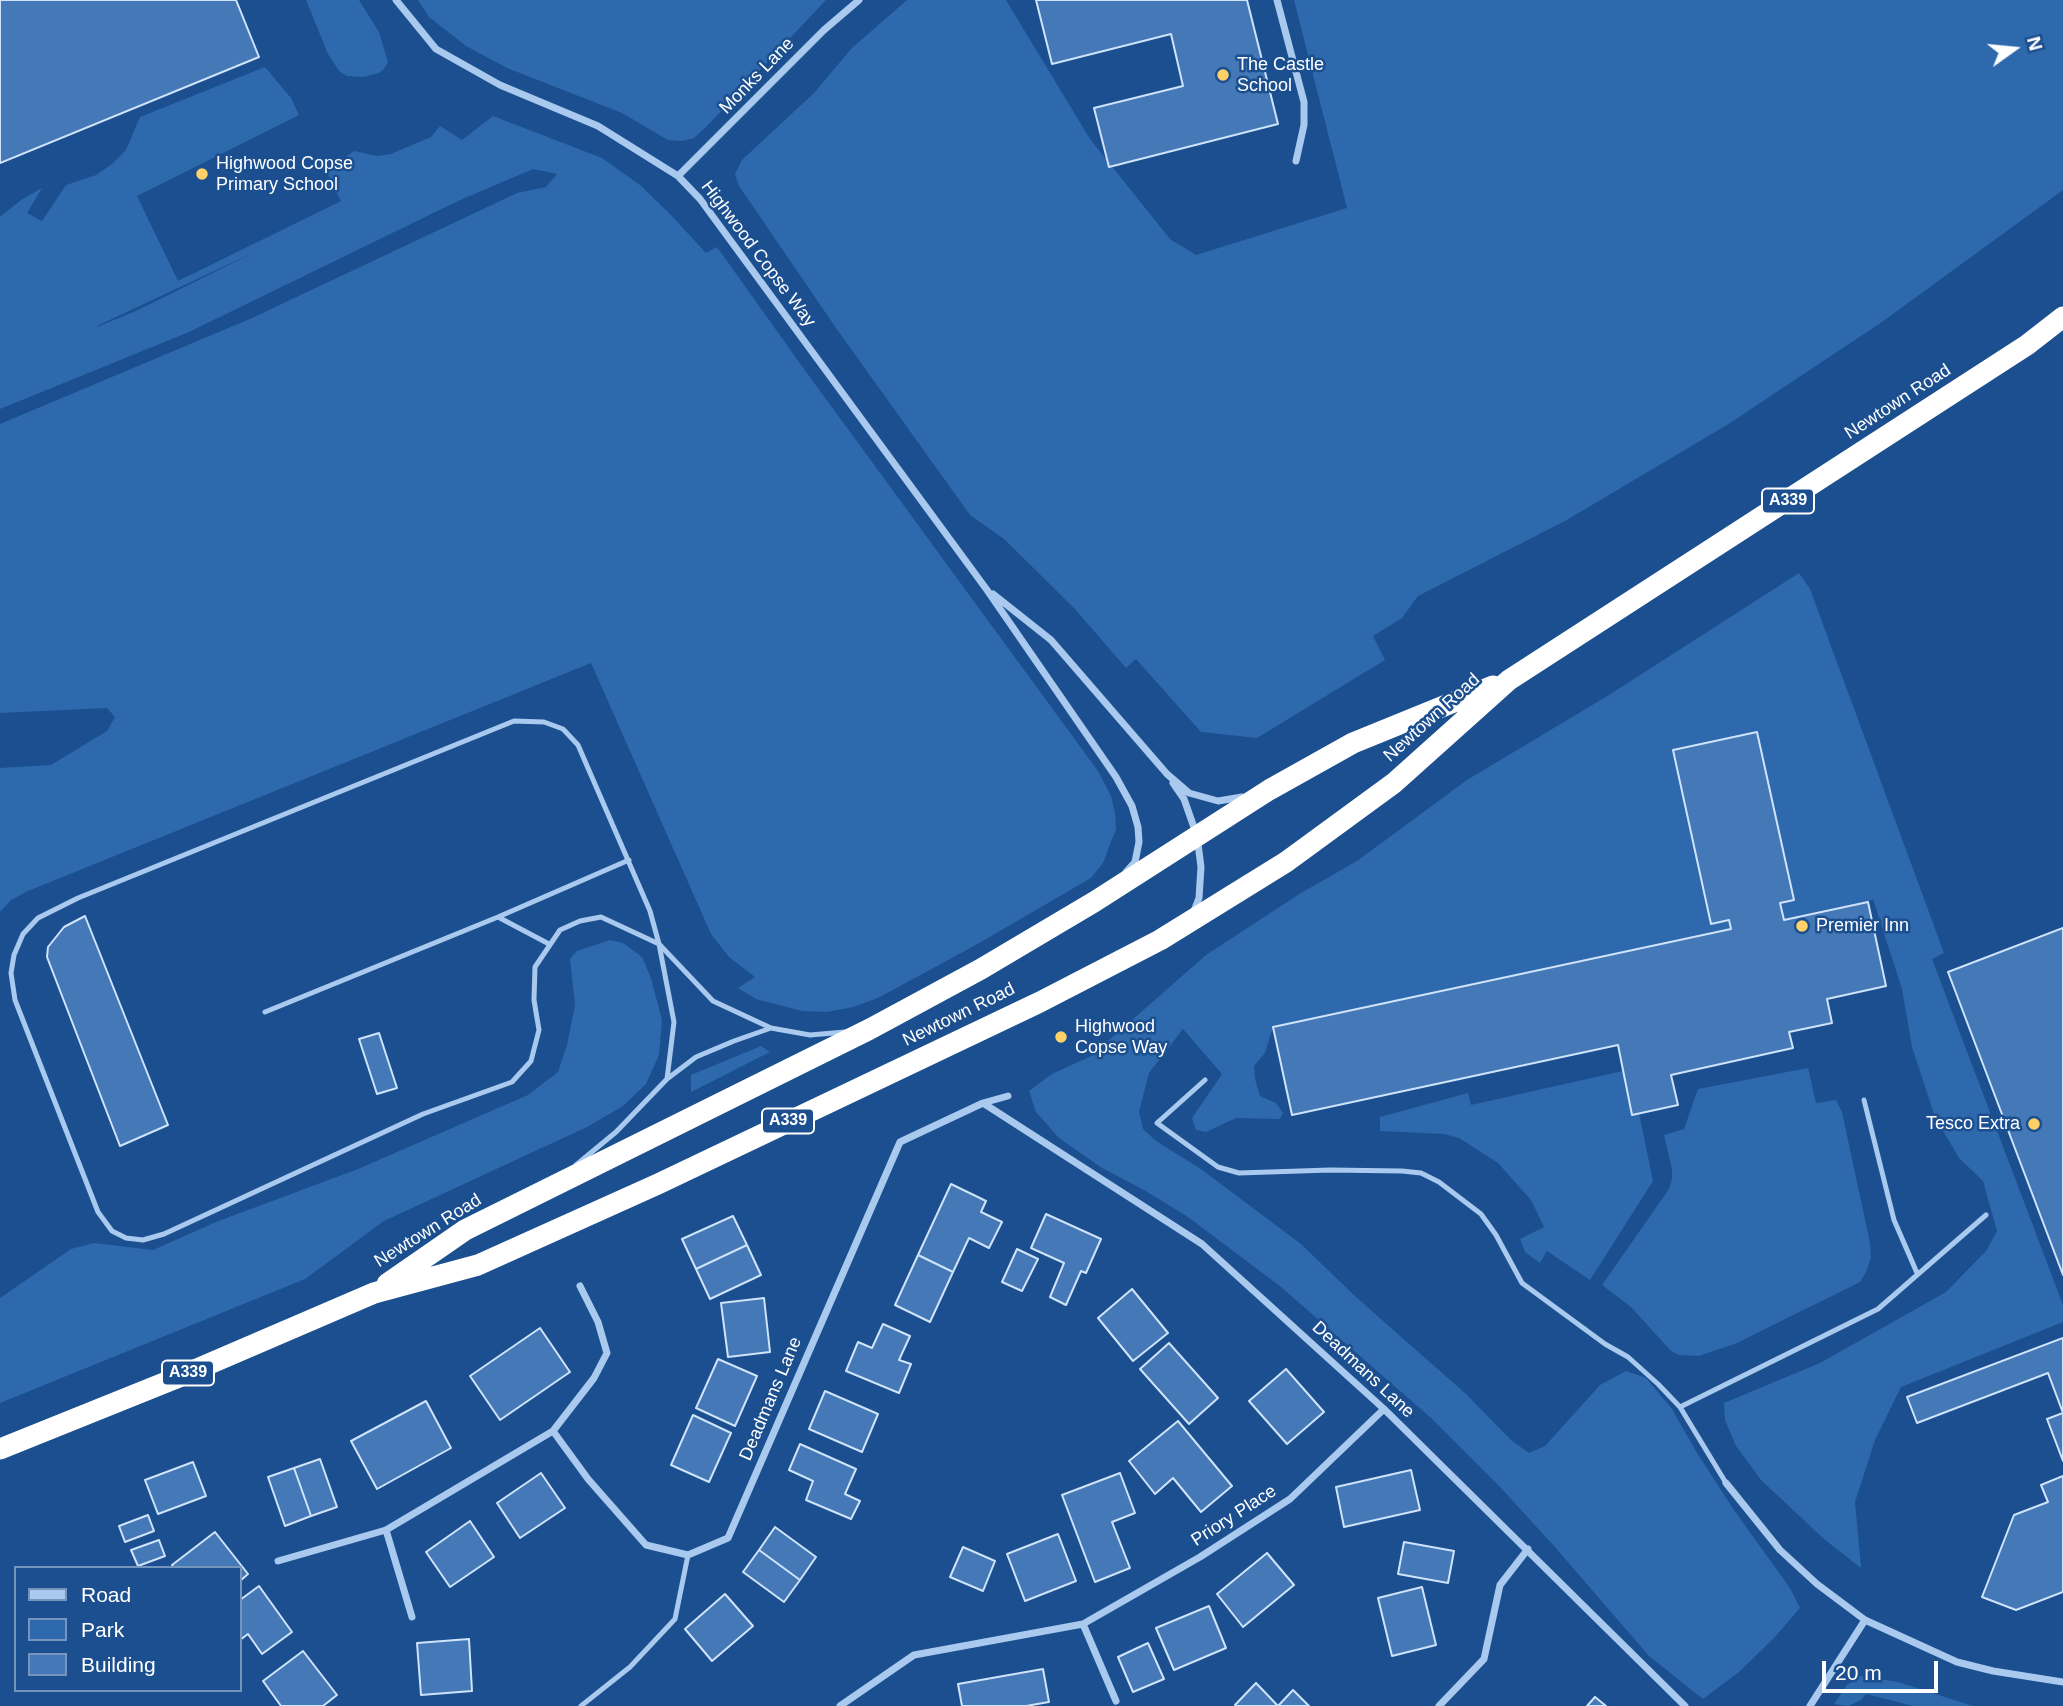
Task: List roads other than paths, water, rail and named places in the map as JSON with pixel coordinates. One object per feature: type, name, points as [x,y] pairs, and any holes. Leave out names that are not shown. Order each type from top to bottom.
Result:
[{"type":"highway","name":"Newtown Road","points":[[0,1449],[374,1293],[478,1265],[634,1195],[1040,1002],[1160,940],[1286,862],[1394,783],[1509,680],[2027,345],[2063,317]]},
{"type":"highway","name":"Newtown Road","points":[[374,1293],[465,1230],[870,1030],[981,969],[1094,902],[1269,790],[1353,743],[1509,680]]},
{"type":"street","name":"Highwood Copse Way","points":[[396,0],[436,49],[499,85],[598,126],[678,176],[700,199],[987,590],[1116,777],[1132,806],[1139,842],[1135,862],[1094,902]]},
{"type":"street","name":"Monks Lane","points":[[678,176],[824,30],[859,0]]},
{"type":"street","points":[[1277,0],[1304,102],[1304,125],[1296,162]]},
{"type":"street","name":"Highwood Copse Way","points":[[987,590],[1051,640],[1167,774],[1189,793],[1218,801],[1269,790]]},
{"type":"street","points":[[1167,774],[1184,799],[1197,836],[1201,867],[1199,898],[1191,921]]},
{"type":"street","name":"Deadmans Lane","points":[[688,1555],[728,1538],[900,1142],[983,1103],[1008,1096]]},
{"type":"street","name":"Deadmans Lane","points":[[983,1103],[1202,1244],[1384,1409],[1685,1706]]},
{"type":"street","points":[[278,1561],[386,1530],[553,1431],[594,1378],[607,1353],[598,1322],[580,1286]]},
{"type":"street","name":"Priory Place","points":[[840,1706],[914,1655],[1083,1624],[1200,1557],[1290,1499],[1384,1409]]},
{"type":"street","points":[[553,1431],[587,1479],[646,1545],[688,1555]]},
{"type":"street","points":[[1726,1483],[1780,1550],[1816,1584],[1865,1620],[1957,1662],[2007,1674],[2063,1682]]},
{"type":"street","points":[[386,1530],[412,1618]]},
{"type":"street","points":[[1439,1706],[1484,1659],[1500,1585],[1528,1549]]},
{"type":"street","points":[[1810,1706],[1865,1620]]},
{"type":"street","points":[[1083,1624],[1116,1701]]},
{"type":"lane","points":[[667,1079],[674,1022],[659,944],[650,911],[578,745],[563,729],[544,722],[514,721],[78,898],[38,918],[23,934],[13,955],[11,973],[15,1000],[98,1212],[112,1231],[126,1238],[143,1240],[164,1234],[424,1114],[512,1082],[531,1061],[539,1030],[534,1000],[535,967],[560,930],[580,921],[601,917],[659,944],[713,1001],[771,1028],[810,1035],[870,1030]]},
{"type":"lane","points":[[265,1012],[498,917],[629,860]]},
{"type":"lane","points":[[498,917],[549,944]]},
{"type":"lane","points":[[544,1191],[616,1132],[667,1079],[696,1058],[771,1028]]},
{"type":"lane","points":[[1205,1080],[1157,1123],[1218,1167],[1239,1173],[1402,1171],[1421,1173],[1439,1182],[1481,1214],[1496,1235],[1522,1283],[1628,1357],[1680,1407],[1726,1483]]},
{"type":"lane","points":[[1864,1100],[1894,1220],[1917,1273]]},
{"type":"lane","points":[[1680,1407],[1878,1309],[1986,1215]]},
{"type":"lane","points":[[581,1706],[631,1667],[675,1619],[688,1555]]},
{"type":"place","name":"The Castle School","points":[[1223,75]]},
{"type":"place","name":"Highwood Copse Primary School","points":[[202,174]]},
{"type":"place","name":"Premier Inn","points":[[1802,926]]},
{"type":"place","name":"Highwood Copse Way","points":[[1061,1037]]},
{"type":"place","name":"Tesco Extra","points":[[2034,1124]]}]
